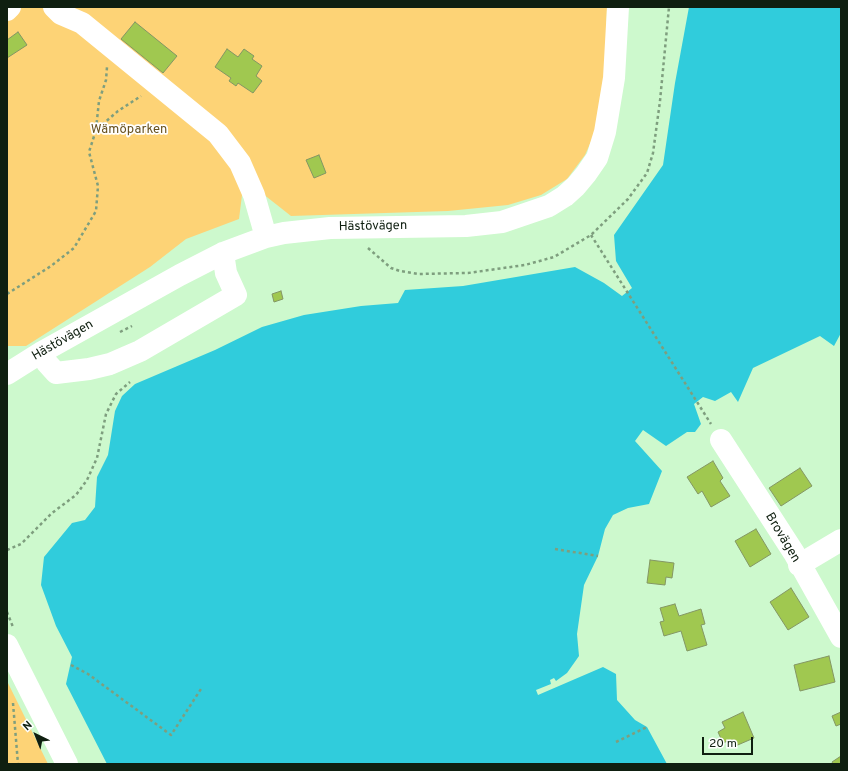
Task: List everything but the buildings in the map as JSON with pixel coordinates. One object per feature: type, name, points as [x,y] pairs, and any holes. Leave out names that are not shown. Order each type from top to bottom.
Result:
[{"type":"street","points":[[7,10],[10,7]]},
{"type":"street","points":[[54,7],[61,14],[82,24],[156,86],[218,134],[240,163],[254,195],[266,237]]},
{"type":"street","name":"Hästövägen","points":[[7,374],[42,352],[223,253],[266,237],[284,233],[330,228],[466,226],[502,222],[544,208],[565,196],[586,174],[597,158],[605,132],[614,78],[618,7]]},
{"type":"street","points":[[42,352],[56,373],[89,369],[110,364],[140,351],[236,295],[226,273],[223,253]]},
{"type":"street","name":"Brovägen","points":[[721,440],[794,553],[799,565],[841,637]]},
{"type":"street","points":[[799,565],[841,540]]},
{"type":"street","points":[[7,645],[67,764]]},
{"type":"path","points":[[362,245],[372,249],[391,268],[400,271],[418,274],[468,273],[525,265],[554,257],[591,235],[628,199],[647,173],[653,153],[660,101],[669,7]]},
{"type":"path","points":[[7,294],[51,266],[74,248],[96,211],[98,186],[89,152],[96,130],[99,102],[106,80],[107,61],[103,41]]},
{"type":"path","points":[[96,130],[118,111],[156,86]]},
{"type":"path","points":[[591,235],[623,288],[700,407]]},
{"type":"path","points":[[115,334],[136,324]]},
{"type":"path","points":[[7,550],[21,544],[52,513],[76,494],[87,480],[97,458],[106,414],[116,394],[130,382]]},
{"type":"path","points":[[555,549],[598,556]]},
{"type":"path","points":[[71,665],[88,674],[171,735],[201,689]]},
{"type":"path","points":[[13,696],[18,764]]},
{"type":"path","points":[[616,742],[647,727]]},
{"type":"green space","name":"Wämöparken","points":[[7,7],[607,7],[605,78],[597,128],[585,155],[567,179],[541,195],[508,205],[448,211],[291,216],[258,190],[242,195],[239,219],[186,239],[150,267],[26,346],[7,346]]},
{"type":"green space","points":[[7,681],[48,764],[7,764]]},
{"type":"water","points":[[689,7],[841,7],[841,333],[834,346],[820,336],[753,368],[738,402],[731,392],[715,401],[703,397],[694,404],[701,424],[695,432],[687,432],[666,446],[643,430],[635,441],[662,471],[649,504],[628,508],[613,515],[605,529],[598,556],[584,585],[577,634],[579,656],[567,673],[556,681],[554,678],[550,680],[551,684],[536,690],[538,695],[603,667],[616,674],[617,700],[635,720],[647,727],[667,764],[107,764],[66,684],[72,657],[56,626],[41,585],[44,557],[72,523],[85,520],[95,507],[97,477],[108,455],[115,411],[122,396],[135,384],[215,350],[262,327],[304,315],[361,306],[398,303],[405,290],[463,286],[575,267],[604,283],[622,296],[632,288],[616,261],[614,235],[663,165],[675,83]]}]
